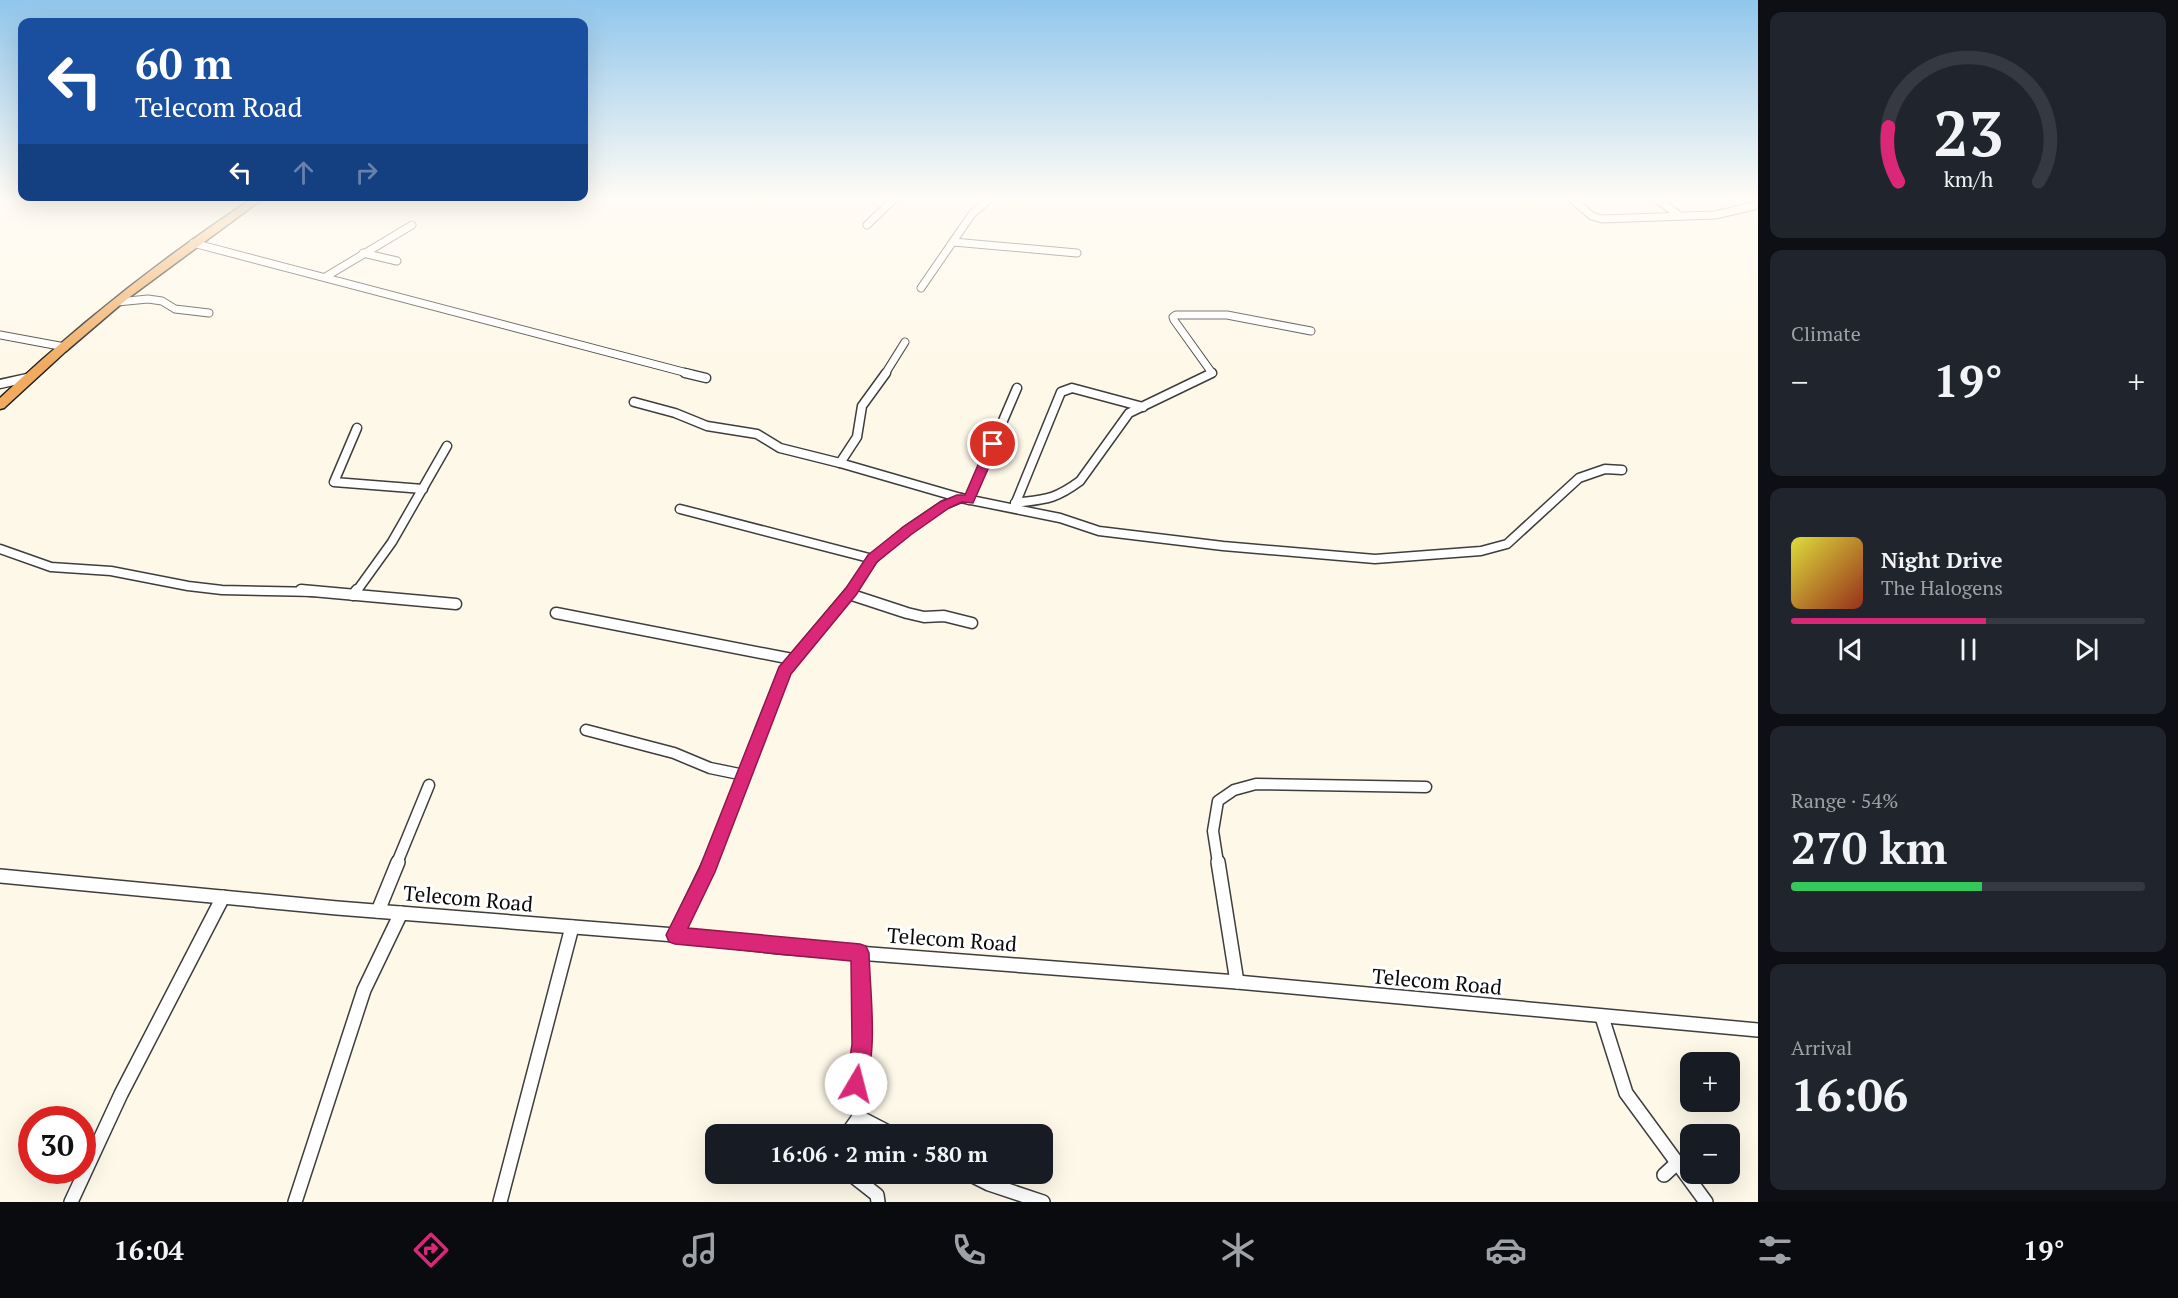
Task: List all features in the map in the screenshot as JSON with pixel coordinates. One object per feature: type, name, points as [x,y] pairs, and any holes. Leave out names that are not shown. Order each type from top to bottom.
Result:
[{"type":"highway","points":[[0,405],[27,378],[117,302],[176,256]]},
{"type":"street","points":[[246,256],[443,306],[616,357],[706,378]]},
{"type":"street","points":[[327,276],[357,256]]},
{"type":"street","points":[[378,256],[397,261]]},
{"type":"street","points":[[921,288],[943,256]]},
{"type":"street","points":[[117,302],[148,299],[162,301],[175,309],[209,313]]},
{"type":"street","points":[[1014,506],[1054,498],[1069,489],[1080,481],[1129,413],[1212,373],[1174,320],[1173,317],[1176,315],[1207,313],[1249,317],[1311,331]]},
{"type":"street","points":[[0,335],[65,347]]},
{"type":"street","points":[[840,463],[857,436],[862,406],[877,387],[905,342]]},
{"type":"street","points":[[0,384],[27,378]]},
{"type":"street","points":[[675,935],[706,872],[784,671],[849,594],[873,558],[944,505],[965,499],[1017,388]]},
{"type":"street","points":[[1014,506],[1061,392],[1072,388],[1143,407]]},
{"type":"street","points":[[634,402],[675,413],[707,426],[738,433],[758,434],[780,448],[965,499],[1014,506],[1099,531],[1223,546],[1375,559],[1481,551],[1507,544],[1580,478],[1605,469],[1622,470]]},
{"type":"street","points":[[357,428],[334,482],[423,489]]},
{"type":"street","points":[[352,595],[370,576],[447,446]]},
{"type":"street","points":[[680,509],[873,558]]},
{"type":"street","points":[[0,549],[51,567],[111,571],[188,586],[222,590],[299,590],[456,604]]},
{"type":"street","points":[[849,594],[907,613],[924,617],[944,616],[972,623]]},
{"type":"street","points":[[556,613],[792,659]]},
{"type":"street","points":[[585,730],[674,753],[710,768],[744,775]]},
{"type":"street","points":[[1237,982],[1213,831],[1218,801],[1234,790],[1256,784],[1426,787]]},
{"type":"street","points":[[378,911],[429,785]]},
{"type":"street","name":"Telecom Road","points":[[0,876],[860,953],[1237,982],[1758,1030]]},
{"type":"street","points":[[71,1202],[121,1094],[223,897]]},
{"type":"street","points":[[295,1202],[364,990],[401,913]]},
{"type":"street","points":[[500,1202],[572,927]]},
{"type":"street","points":[[853,1124],[858,1117],[856,1084],[862,1044],[860,953]]},
{"type":"street","points":[[1602,1017],[1626,1093],[1706,1202]]},
{"type":"street","points":[[858,1117],[872,1124]]},
{"type":"street","points":[[1664,1175],[1677,1163]]},
{"type":"street","points":[[863,1184],[877,1195],[878,1202]]},
{"type":"street","points":[[989,1184],[1042,1202]]},
{"type":"route","points":[[856,1084],[862,1044],[860,953],[779,947],[675,935],[706,872],[784,671],[851,592],[873,558],[907,530],[944,505],[961,498],[969,500],[993,444]]}]
